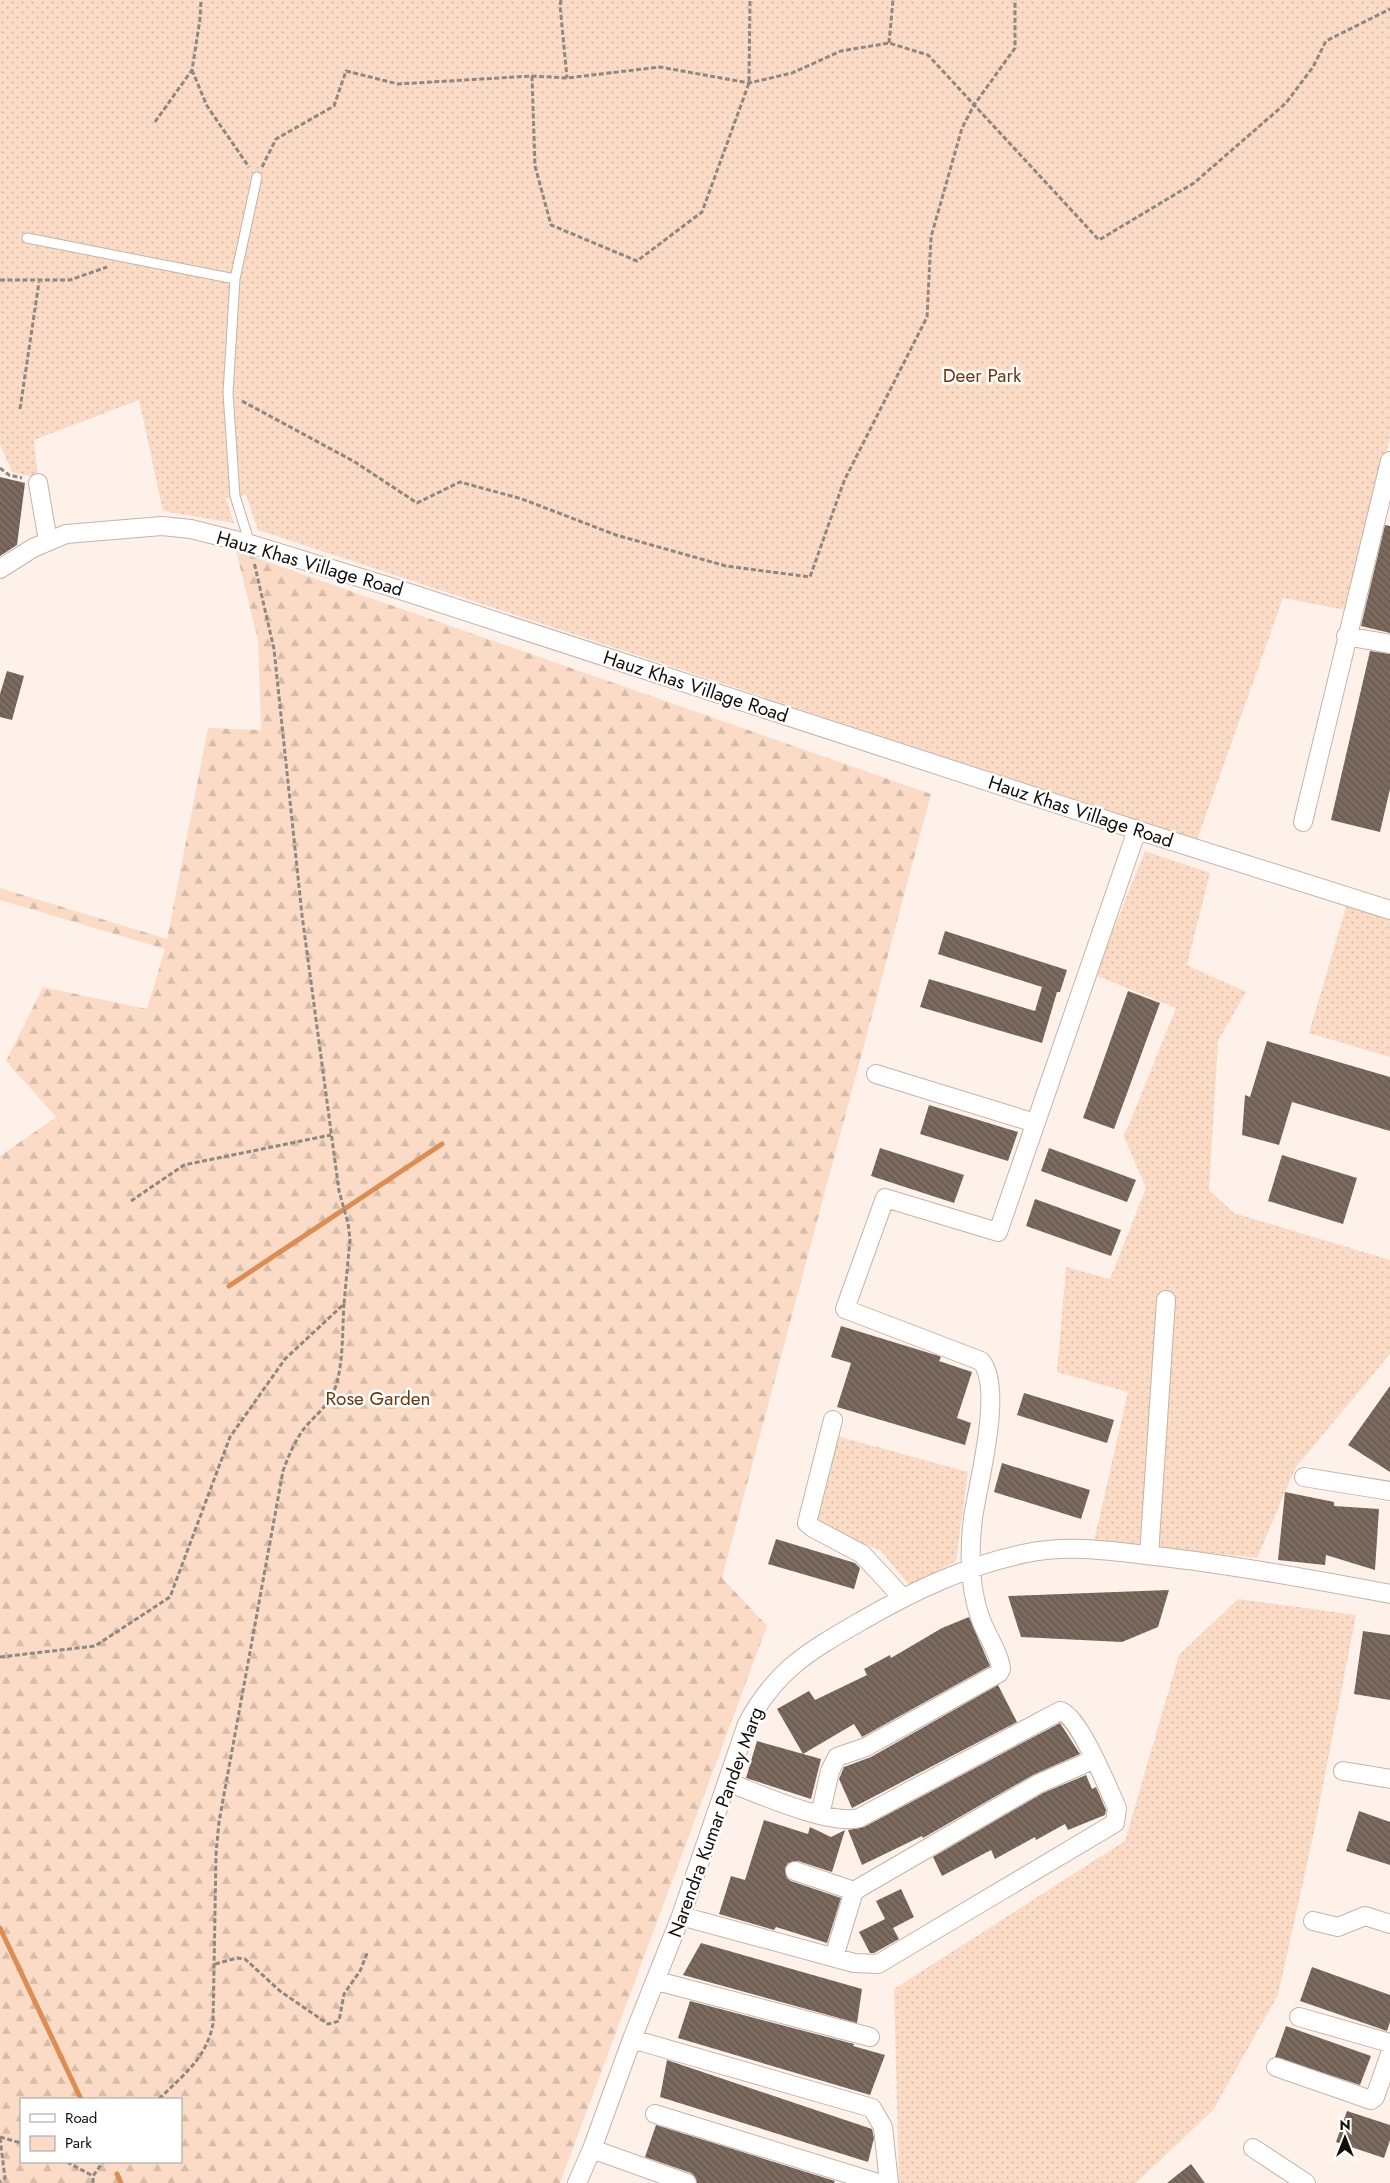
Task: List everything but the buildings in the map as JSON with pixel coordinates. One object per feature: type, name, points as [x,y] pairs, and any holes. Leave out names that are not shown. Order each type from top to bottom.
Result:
[{"type":"street","points":[[1303,822],[1346,636],[1390,461]]},
{"type":"street","points":[[38,483],[48,542]]},
{"type":"street","name":"Hauz Khas Village Road","points":[[0,569],[33,548],[66,534],[162,526],[191,529],[250,544],[404,591],[1137,830],[1390,910]]},
{"type":"street","points":[[1346,636],[1390,644]]},
{"type":"street","points":[[820,1815],[830,1771],[837,1757],[866,1747],[1000,1671],[999,1662],[978,1610],[971,1567],[973,1518],[990,1412],[990,1378],[988,1370],[981,1361],[845,1309],[885,1198],[998,1232],[1137,830]]},
{"type":"street","points":[[876,1074],[1035,1123]]},
{"type":"street","points":[[1149,1555],[1166,1300]]},
{"type":"street","points":[[833,1420],[807,1522],[813,1528],[862,1554],[902,1598]]},
{"type":"street","points":[[1304,1477],[1390,1491]]},
{"type":"street","name":"Narendra Kumar Pandey Marg","points":[[577,2183],[592,2149],[632,2039],[657,1981],[748,1724],[761,1698],[785,1671],[827,1640],[902,1598],[971,1567],[1028,1552],[1062,1549],[1103,1550],[1237,1565],[1390,1594]]},
{"type":"street","points":[[681,1916],[864,1965],[878,1964],[1115,1823],[1117,1808],[1095,1759],[1069,1714],[1060,1711],[859,1818],[843,1820],[820,1815],[726,1782]]},
{"type":"street","points":[[834,1957],[854,1891],[1038,1784],[1095,1759]]},
{"type":"street","points":[[1343,1771],[1390,1779]]},
{"type":"street","points":[[795,1871],[854,1891]]},
{"type":"street","points":[[1313,1921],[1331,1927],[1344,1927],[1365,1916],[1390,1924]]},
{"type":"street","points":[[657,1981],[870,2037]]},
{"type":"street","points":[[1299,2016],[1390,2043]]},
{"type":"street","points":[[632,2039],[862,2103],[872,2108],[883,2127],[889,2183]]},
{"type":"street","points":[[1276,2067],[1371,2100],[1375,2097],[1390,2054]]},
{"type":"street","points":[[656,2114],[878,2183]]},
{"type":"street","points":[[1253,2148],[1306,2183]]},
{"type":"street","points":[[592,2149],[686,2183]]},
{"type":"lane","points":[[250,544],[235,496],[228,393],[235,279],[256,177]]},
{"type":"lane","points":[[27,238],[235,279]]},
{"type":"path","points":[[155,122],[192,70],[201,0]]},
{"type":"path","points":[[561,0],[567,78]]},
{"type":"path","points":[[532,76],[535,166],[551,225],[637,260],[702,212],[749,83],[750,0]]},
{"type":"path","points":[[889,43],[893,0]]},
{"type":"path","points":[[228,393],[355,462],[418,502],[460,482],[522,499],[616,535],[726,566],[810,578],[844,482],[927,317],[931,237],[962,128],[974,104],[1015,48],[1015,0]]},
{"type":"path","points":[[192,70],[207,106],[256,177],[276,139],[334,106],[346,71],[398,84],[532,76],[567,78],[660,67],[749,83],[792,73],[840,51],[889,43],[928,55],[1100,240],[1194,183],[1286,103],[1313,67],[1326,41],[1390,9]]},
{"type":"path","points":[[0,280],[39,282],[70,280],[132,258]]},
{"type":"path","points":[[20,410],[39,282]]},
{"type":"path","points":[[160,2098],[204,2053],[210,2041],[213,2024],[218,1822],[283,1471],[288,1455],[304,1430],[324,1408],[334,1393],[338,1376],[350,1239],[348,1223],[339,1191],[302,915],[274,650],[250,544]]},
{"type":"path","points":[[131,1201],[184,1166],[332,1135]]},
{"type":"path","points":[[0,1657],[95,1646],[170,1597],[230,1437],[285,1359],[344,1304]]},
{"type":"path","points":[[215,1964],[237,1958],[245,1959],[280,1991],[328,2024],[339,2021],[344,1994],[360,1971],[368,1951]]},
{"type":"path","points":[[0,2182],[5,2178],[0,2138],[20,2143]]},
{"type":"path","points":[[69,2163],[93,2176]]},
{"type":"path","points":[[93,2183],[93,2176],[102,2163]]},
{"type":"green space","name":"Deer Park","points":[[0,0],[1390,0],[1390,437],[1350,611],[1283,598],[1197,840],[258,530],[246,495],[226,498],[234,523],[163,511],[139,400],[34,440],[38,478],[12,472],[0,444]]},
{"type":"green space","name":"Rose Garden","points":[[236,551],[931,794],[722,1578],[767,1626],[560,2183],[0,2183],[0,1156],[56,1117],[6,1061],[43,987],[147,1009],[165,949],[0,900],[0,888],[167,939],[208,728],[261,730],[258,640]]},
{"type":"green space","points":[[1145,851],[1210,873],[1187,965],[1246,992],[1218,1041],[1209,1190],[1234,1213],[1390,1260],[1390,1354],[1296,1467],[1257,1558],[1094,1541],[1128,1392],[1057,1372],[1066,1267],[1110,1279],[1146,1188],[1123,1135],[1128,1127],[1176,1008],[1095,975]]},
{"type":"green space","points":[[1347,904],[1390,916],[1390,1057],[1309,1033]]},
{"type":"green space","points":[[823,1432],[968,1472],[956,1561],[910,1586],[880,1550],[803,1521]]},
{"type":"green space","points":[[1238,1599],[1356,1615],[1313,1837],[1278,1995],[1213,2110],[1136,2183],[899,2183],[894,1989],[1125,1841],[1179,1655]]},
{"type":"waterway","points":[[229,1286],[442,1144]]},
{"type":"waterway","points":[[0,1928],[81,2098]]},
{"type":"waterway","points":[[117,2174],[121,2183]]}]
